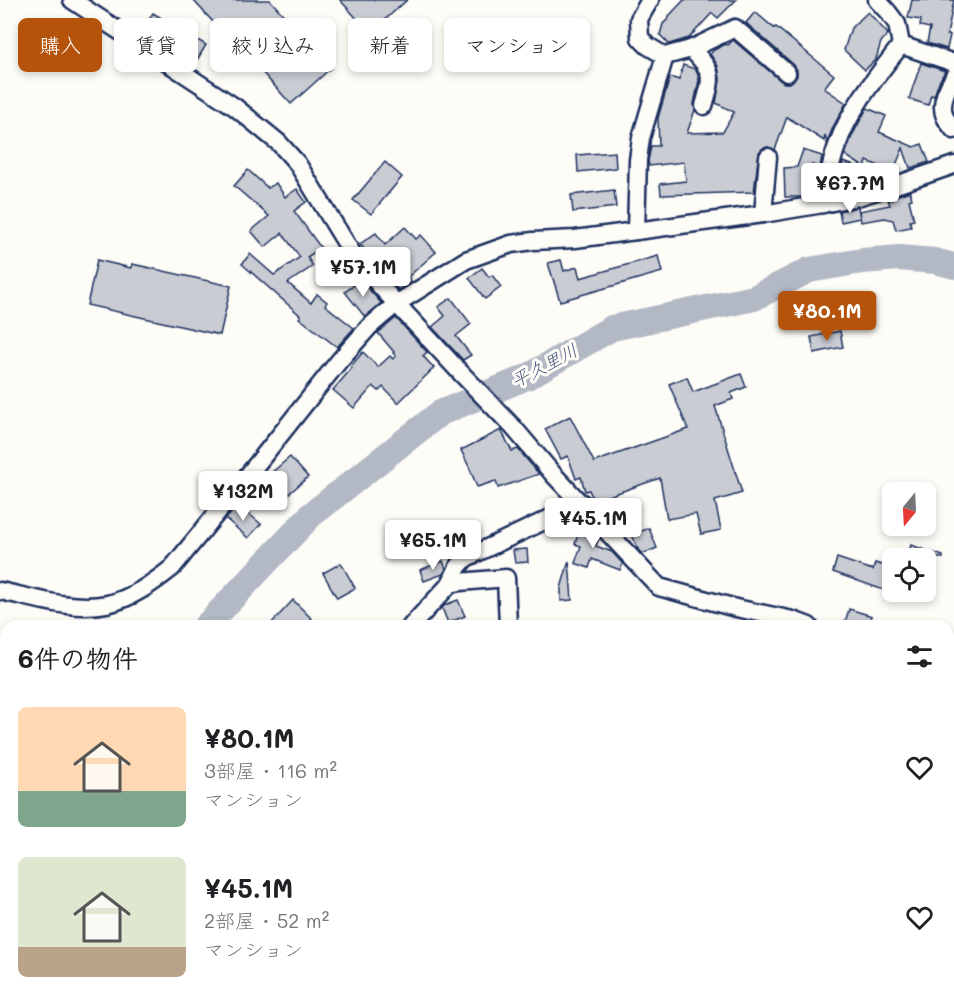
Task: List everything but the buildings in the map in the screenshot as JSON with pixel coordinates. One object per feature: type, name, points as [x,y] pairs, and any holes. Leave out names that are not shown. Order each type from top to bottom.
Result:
[{"type":"street","points":[[72,0],[235,107],[279,143],[297,163],[352,253],[396,304],[513,427],[553,474],[659,587],[736,608],[793,620]]},
{"type":"street","points":[[650,0],[639,19],[640,38],[665,57]]},
{"type":"street","points":[[823,204],[836,147],[847,123],[864,93],[901,45],[897,24],[877,0]]},
{"type":"street","points":[[665,57],[691,49],[735,28],[787,73]]},
{"type":"street","points":[[901,45],[954,63]]},
{"type":"street","points":[[691,49],[708,66],[710,83],[704,106]]},
{"type":"street","points":[[636,231],[638,160],[641,138],[665,57]]},
{"type":"street","points":[[954,77],[946,91],[943,105],[945,116],[954,130]]},
{"type":"street","points":[[763,214],[768,157]]},
{"type":"street","points":[[0,591],[63,604],[106,604],[128,597],[155,581],[172,568],[369,327],[396,304],[466,260],[511,244],[575,239],[823,204],[893,186],[954,165]]},
{"type":"street","points":[[417,620],[450,584],[458,567],[466,558],[582,503]]},
{"type":"street","points":[[450,584],[506,578],[508,620]]},
{"type":"waterway","name":"平久里川","points":[[212,620],[311,515],[440,413],[527,377],[612,328],[754,298],[809,270],[862,261],[899,258],[935,261],[954,266]]}]
